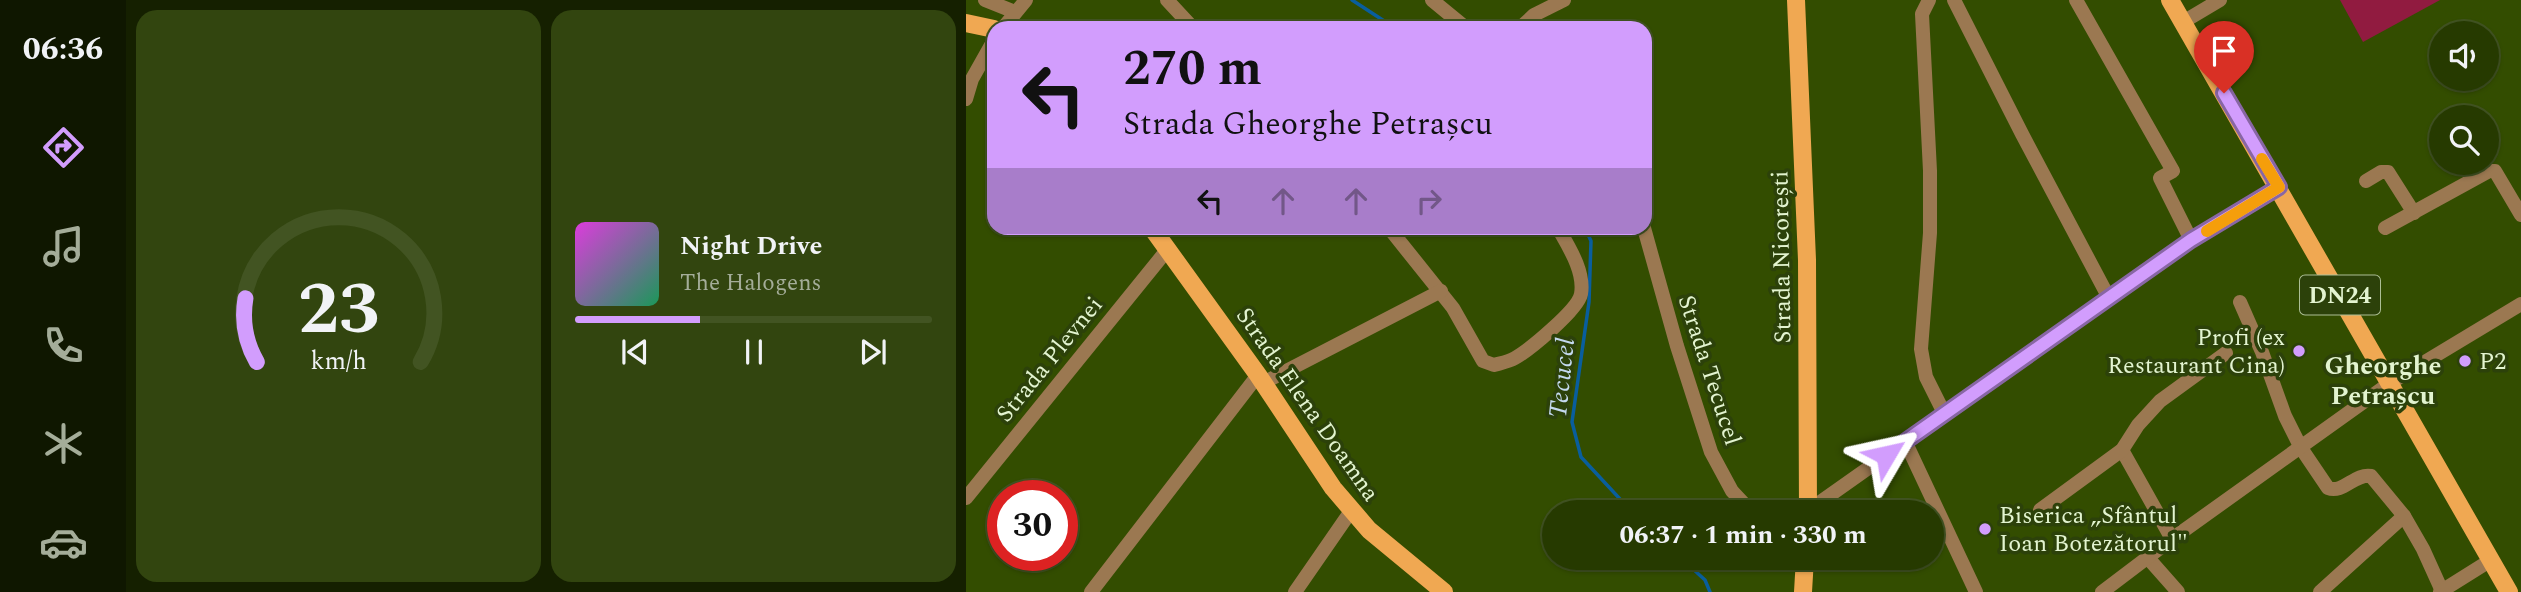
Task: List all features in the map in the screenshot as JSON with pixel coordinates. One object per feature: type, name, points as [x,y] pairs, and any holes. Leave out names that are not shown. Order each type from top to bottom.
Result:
[{"type":"main road","name":"Strada Nicorești","points":[[1796,0],[1807,260],[1806,500]]},
{"type":"main road","name":"DN24","points":[[2169,0],[2279,187],[2509,592]]},
{"type":"main road","points":[[966,23],[987,28]]},
{"type":"main road","name":"Strada Elena Doamna","points":[[1157,235],[1261,379],[1351,511],[1369,530],[1444,592]]},
{"type":"main road","points":[[1803,592],[1804,570]]},
{"type":"street","points":[[985,0],[1015,12]]},
{"type":"street","points":[[1008,21],[1026,0]]},
{"type":"street","points":[[1167,0],[1186,21]]},
{"type":"street","points":[[1432,0],[1458,21]]},
{"type":"street","points":[[1528,21],[1564,0]]},
{"type":"street","points":[[1929,0],[1923,14],[1923,35],[1930,171],[1930,233],[1921,348],[1926,377],[1944,413]]},
{"type":"street","points":[[1954,0],[2109,298]]},
{"type":"street","points":[[2076,0],[2173,171],[2160,178],[2191,240]]},
{"type":"street","points":[[2183,22],[2220,0]]},
{"type":"street","points":[[966,99],[972,79],[987,52]]},
{"type":"street","points":[[2385,228],[2481,175],[2495,171],[2521,215]]},
{"type":"street","points":[[2366,181],[2381,172],[2388,172],[2414,213]]},
{"type":"street","points":[[1823,500],[2191,240],[2279,187]]},
{"type":"street","points":[[1395,235],[1441,291],[1483,361],[1494,365],[1515,358],[1571,311],[1581,296],[1581,279],[1562,235]]},
{"type":"street","name":"Strada Tecucel","points":[[1646,235],[1676,346],[1711,452],[1732,491],[1740,500]]},
{"type":"street","name":"Strada Plevnei","points":[[966,498],[1167,250]]},
{"type":"street","points":[[1091,592],[1261,379],[1441,291]]},
{"type":"street","points":[[2241,302],[2263,352],[2286,416],[2301,448],[2328,488],[2337,490],[2365,475],[2371,476],[2404,516],[2423,549],[2441,592],[2491,560]]},
{"type":"street","points":[[2102,592],[2390,383],[2521,304]]},
{"type":"street","points":[[2040,510],[2122,450],[2138,425],[2160,401],[2226,352]]},
{"type":"street","points":[[1905,441],[1976,592]]},
{"type":"street","points":[[2122,450],[2172,539]]},
{"type":"street","points":[[1295,592],[1351,511]]},
{"type":"street","points":[[2319,592],[2404,516]]},
{"type":"street","points":[[2148,558],[2178,592]]},
{"type":"shaded area","points":[[2340,0],[2440,0],[2363,42]]},
{"type":"waterway","name":"Tecucel","points":[[1352,0],[1384,21]]},
{"type":"waterway","name":"Tecucel","points":[[1588,235],[1591,241],[1589,302],[1572,422],[1581,457],[1621,500]]},
{"type":"waterway","name":"Tecucel","points":[[1694,570],[1705,580],[1710,592]]},
{"type":"slow traffic","points":[[2207,231],[2279,187],[2262,159]]},
{"type":"place","name":"Profi (ex Restaurant Cina)","points":[[2299,351]]},
{"type":"place","name":"P2","points":[[2465,361]]},
{"type":"place","name":"Biserica „Sfântul Ioan Botezătorul\"","points":[[1985,529]]},
{"type":"district","name":"Gheorghe Petrașcu","points":[[2383,380]]},
{"type":"route","points":[[1886,455],[2191,240],[2279,187],[2224,93]]}]
